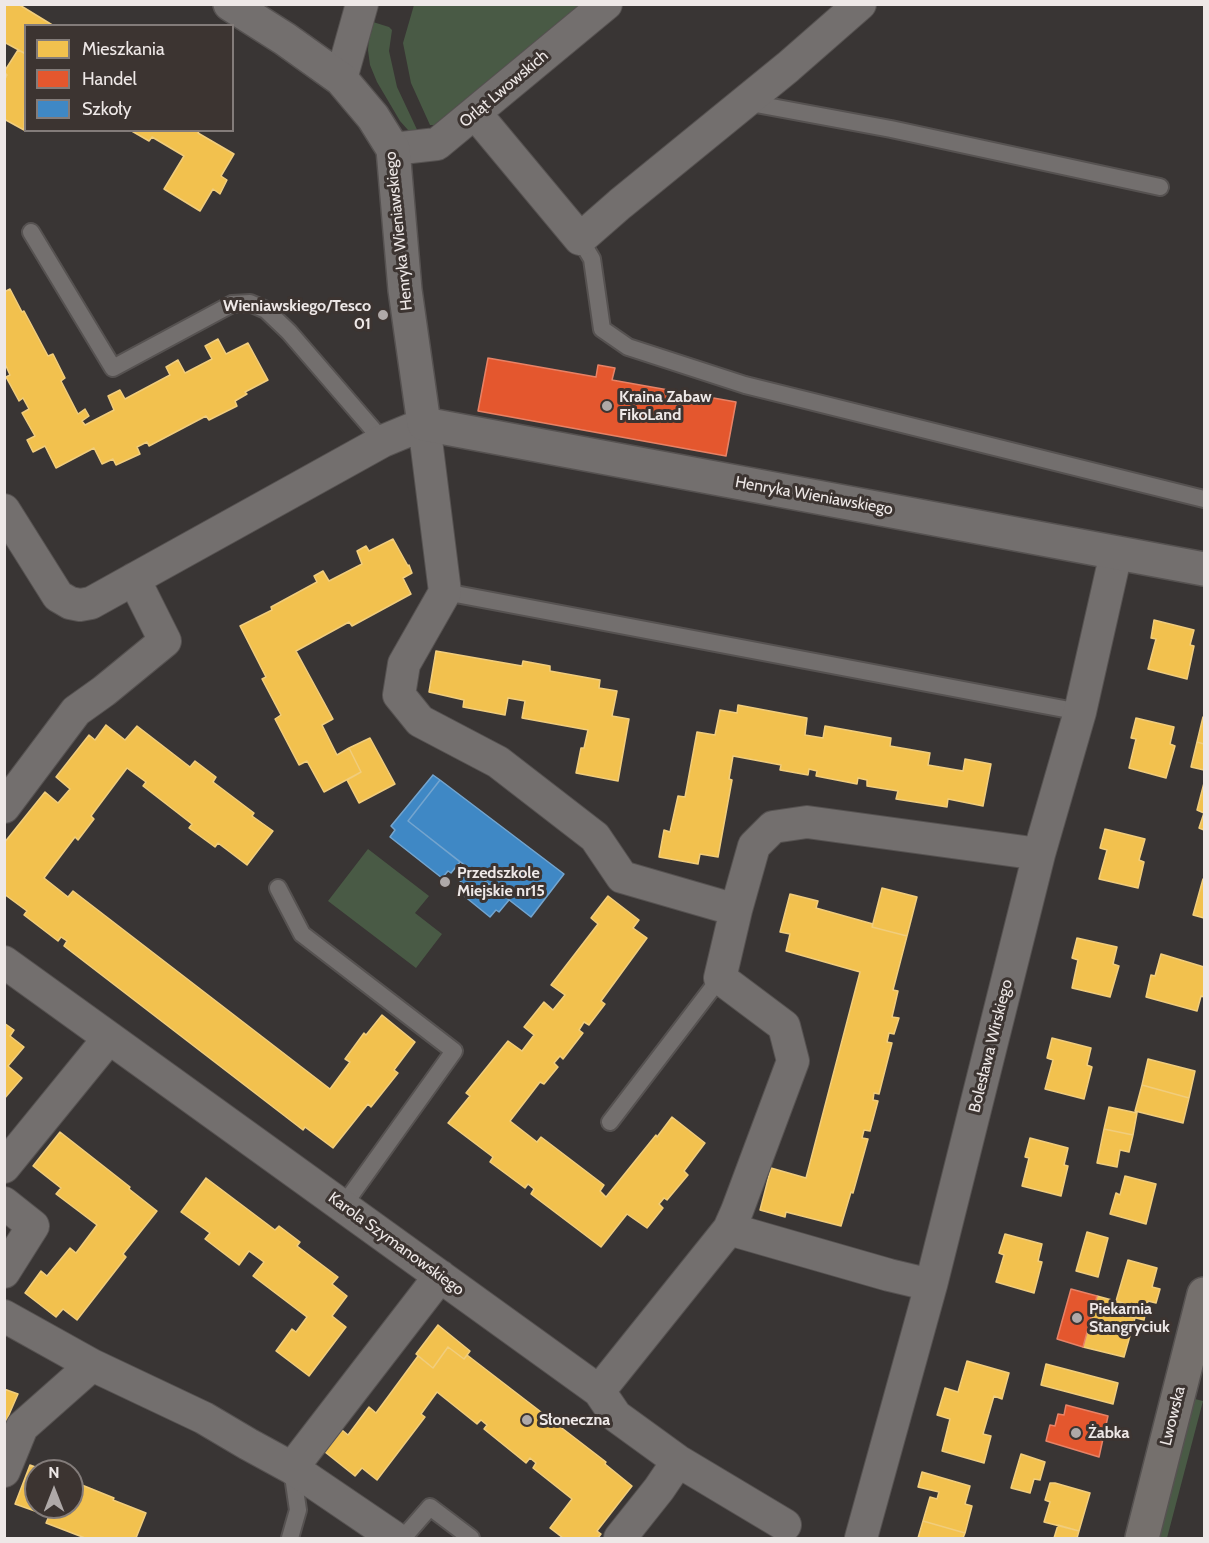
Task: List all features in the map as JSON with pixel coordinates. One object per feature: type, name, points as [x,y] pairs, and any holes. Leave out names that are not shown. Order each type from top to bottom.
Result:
[{"type":"main road","name":"Lwowska","points":[[1142,1539],[1204,1294]]},
{"type":"street","name":"Henryka Wieniawskiego","points":[[230,4],[341,79],[373,117],[393,149],[405,290],[424,424],[1204,569]]},
{"type":"street","points":[[341,79],[362,4]]},
{"type":"street","name":"Orląt Lwowskich","points":[[393,149],[437,144],[606,4]]},
{"type":"street","points":[[475,113],[580,239],[788,67],[860,4]]},
{"type":"street","points":[[4,510],[54,590],[70,603],[91,603],[383,441],[424,424],[445,592],[404,664],[399,695],[420,721],[498,762],[595,837],[622,877],[736,909]]},
{"type":"street","name":"Bolesława Wirskiego","points":[[861,1539],[931,1285],[1039,854],[1080,712],[1116,553]]},
{"type":"street","points":[[4,807],[76,711],[104,692],[165,641],[135,579]]},
{"type":"street","points":[[599,1391],[729,1229],[793,1061],[784,1026],[720,978],[754,846],[773,827],[807,822],[1039,854]]},
{"type":"street","name":"Karola Szymanowskiego","points":[[4,962],[599,1391],[616,1416],[678,1461],[785,1525]]},
{"type":"street","points":[[4,1167],[109,1038]]},
{"type":"street","points":[[4,1203],[33,1226],[4,1272]]},
{"type":"street","points":[[729,1229],[931,1285]]},
{"type":"street","points":[[292,1468],[440,1276]]},
{"type":"street","points":[[4,1316],[92,1365],[204,1418],[292,1468],[395,1539]]},
{"type":"street","points":[[4,1471],[22,1427],[92,1365]]},
{"type":"street","points":[[620,1539],[678,1461]]},
{"type":"lane","points":[[745,102],[891,129],[1160,187]]},
{"type":"lane","points":[[31,232],[113,368],[232,304],[250,303],[266,310],[289,332],[383,441]]},
{"type":"lane","points":[[580,239],[592,259],[602,330],[628,347],[745,385],[1204,499]]},
{"type":"lane","points":[[445,592],[1080,712]]},
{"type":"lane","points":[[278,888],[302,934],[454,1051],[343,1206]]},
{"type":"lane","points":[[610,1122],[720,978]]},
{"type":"lane","points":[[290,1539],[298,1510],[292,1468]]},
{"type":"lane","points":[[403,1539],[430,1507],[471,1539]]},
{"type":"green space","points":[[414,4],[579,5],[434,125],[430,125],[411,83],[403,43]]},
{"type":"green space","points":[[373,22],[392,30],[389,51],[397,87],[420,136],[414,135],[400,121],[377,82],[370,65],[368,50]]},
{"type":"green space","points":[[368,849],[429,896],[415,913],[442,934],[416,968],[328,901]]},
{"type":"green space","points":[[1195,1399],[1203,1401],[1167,1538],[1159,1538]]},
{"type":"building: Mieszkania","points":[[5,4],[18,4],[51,24],[24,24],[24,53],[4,42]]},
{"type":"building: Mieszkania","points":[[18,50],[24,53],[24,130],[4,119],[4,81],[7,75],[4,72]]},
{"type":"building: Mieszkania","points":[[133,132],[199,132],[234,154],[221,176],[227,180],[220,194],[213,189],[200,211],[164,189],[184,156],[152,137],[149,141]]},
{"type":"building: Mieszkania","points":[[10,289],[48,356],[53,354],[65,378],[61,381],[78,414],[85,409],[89,416],[82,421],[85,425],[114,410],[108,396],[120,390],[125,399],[170,375],[166,367],[178,360],[185,373],[212,359],[205,346],[218,339],[226,354],[248,343],[268,380],[245,392],[247,394],[235,401],[237,406],[209,420],[206,416],[149,446],[147,442],[137,447],[140,454],[116,465],[113,459],[102,464],[94,448],[56,468],[45,446],[33,452],[27,440],[35,436],[22,413],[29,409],[23,398],[19,401],[6,377],[10,375],[4,366],[4,292]]},
{"type":"building: Mieszkania","points":[[393,539],[412,573],[403,578],[411,594],[352,626],[349,622],[296,651],[333,719],[322,725],[337,755],[349,748],[361,772],[324,792],[307,761],[299,765],[275,719],[281,715],[262,679],[266,677],[240,626],[272,610],[271,607],[317,582],[314,576],[323,571],[329,581],[362,564],[357,551],[366,546],[369,551]]},
{"type":"building: Mieszkania","points":[[1154,620],[1194,630],[1190,645],[1194,646],[1187,679],[1148,669],[1156,639],[1151,638]]},
{"type":"building: Mieszkania","points":[[436,651],[522,666],[523,661],[550,666],[550,671],[600,680],[599,688],[617,691],[612,716],[629,719],[618,781],[576,773],[581,748],[584,748],[588,730],[522,718],[525,701],[508,698],[505,715],[463,707],[464,700],[429,692]]},
{"type":"building: Mieszkania","points":[[738,705],[807,718],[805,735],[823,738],[825,726],[891,738],[890,746],[930,753],[928,765],[963,771],[965,759],[991,764],[983,806],[948,799],[947,807],[896,799],[898,791],[867,786],[867,780],[858,778],[857,784],[816,776],[817,771],[809,769],[808,775],[780,770],[781,765],[733,756],[729,779],[732,780],[718,857],[700,854],[698,864],[659,857],[664,830],[670,832],[678,796],[685,797],[697,732],[715,735],[720,710],[737,713]]},
{"type":"building: Mieszkania","points":[[1204,717],[1204,744],[1197,742]]},
{"type":"building: Mieszkania","points":[[1136,718],[1174,727],[1170,744],[1175,746],[1166,778],[1129,768],[1136,739],[1131,738]]},
{"type":"building: Mieszkania","points":[[106,725],[125,740],[137,726],[190,767],[195,761],[216,777],[213,782],[254,813],[252,816],[273,831],[247,865],[218,843],[215,847],[189,828],[192,824],[143,786],[146,782],[127,768],[91,816],[94,819],[78,840],[75,837],[44,878],[68,897],[73,891],[330,1089],[350,1062],[345,1059],[364,1033],[366,1035],[382,1015],[415,1042],[394,1070],[398,1073],[371,1107],[368,1104],[333,1148],[305,1127],[303,1130],[64,946],[67,941],[61,937],[58,941],[24,915],[27,911],[4,894],[4,843],[45,792],[58,803],[70,789],[56,777],[89,735],[95,740]]},
{"type":"building: Mieszkania","points":[[370,738],[395,784],[359,803],[347,780],[361,772],[349,748]]},
{"type":"building: Mieszkania","points":[[1197,742],[1204,744],[1204,770],[1191,767]]},
{"type":"building: Mieszkania","points":[[1204,783],[1204,813],[1197,810]]},
{"type":"building: Mieszkania","points":[[1204,813],[1204,830],[1199,828]]},
{"type":"building: Mieszkania","points":[[1105,829],[1145,839],[1139,860],[1144,862],[1138,888],[1099,879],[1107,850],[1100,848]]},
{"type":"building: Mieszkania","points":[[1204,879],[1204,918],[1193,915]]},
{"type":"building: Mieszkania","points":[[882,888],[917,897],[907,936],[872,927]]},
{"type":"building: Mieszkania","points":[[790,894],[818,901],[816,908],[907,936],[893,990],[898,991],[892,1017],[899,1018],[894,1034],[889,1033],[887,1042],[892,1043],[879,1094],[874,1093],[873,1100],[878,1101],[870,1131],[864,1130],[862,1138],[868,1139],[841,1226],[786,1212],[785,1217],[760,1210],[771,1168],[806,1178],[860,972],[786,951],[790,934],[780,932]]},
{"type":"building: Mieszkania","points":[[608,896],[639,920],[633,928],[647,938],[601,1001],[605,1004],[589,1025],[584,1022],[579,1030],[583,1033],[563,1059],[560,1056],[554,1063],[558,1067],[544,1084],[540,1082],[510,1121],[537,1142],[541,1137],[604,1185],[600,1191],[606,1197],[672,1117],[705,1143],[684,1171],[688,1175],[667,1200],[664,1198],[659,1204],[663,1208],[647,1228],[627,1214],[601,1247],[531,1194],[534,1189],[528,1184],[525,1188],[490,1162],[493,1157],[448,1123],[470,1096],[466,1093],[508,1041],[522,1051],[534,1035],[524,1027],[544,1002],[553,1010],[565,995],[551,985],[598,924],[591,918]]},
{"type":"building: Mieszkania","points":[[1077,938],[1117,947],[1113,964],[1119,966],[1110,997],[1072,988],[1078,960],[1072,958]]},
{"type":"building: Mieszkania","points":[[1161,954],[1204,967],[1204,997],[1201,996],[1197,1011],[1146,997],[1151,975],[1155,976]]},
{"type":"building: Mieszkania","points":[[4,1023],[14,1030],[10,1036],[24,1047],[8,1066],[22,1078],[4,1099]]},
{"type":"building: Mieszkania","points":[[1052,1038],[1091,1048],[1087,1065],[1092,1067],[1084,1099],[1045,1089],[1053,1060],[1047,1058]]},
{"type":"building: Mieszkania","points":[[1148,1059],[1195,1071],[1189,1098],[1142,1085]]},
{"type":"building: Mieszkania","points":[[1142,1085],[1189,1098],[1183,1123],[1135,1111]]},
{"type":"building: Mieszkania","points":[[1109,1107],[1137,1113],[1133,1135],[1104,1129]]},
{"type":"building: Mieszkania","points":[[1104,1129],[1133,1135],[1129,1152],[1120,1150],[1117,1167],[1097,1163]]},
{"type":"building: Mieszkania","points":[[60,1132],[157,1211],[123,1254],[126,1257],[77,1320],[63,1309],[56,1317],[25,1293],[41,1271],[47,1276],[70,1248],[76,1253],[97,1225],[56,1194],[61,1188],[33,1166]]},
{"type":"building: Mieszkania","points":[[1030,1138],[1068,1148],[1064,1165],[1068,1166],[1061,1196],[1022,1186],[1029,1158],[1025,1157]]},
{"type":"building: Mieszkania","points":[[1125,1176],[1156,1184],[1146,1224],[1110,1214],[1116,1193],[1120,1195]]},
{"type":"building: Mieszkania","points":[[206,1178],[275,1230],[279,1226],[300,1242],[297,1246],[338,1277],[332,1284],[347,1296],[332,1316],[346,1327],[309,1376],[276,1351],[292,1329],[296,1332],[307,1317],[253,1276],[264,1262],[249,1251],[239,1265],[205,1239],[210,1233],[181,1212]]},
{"type":"building: Mieszkania","points":[[1087,1232],[1108,1238],[1098,1277],[1076,1271]]},
{"type":"building: Mieszkania","points":[[1005,1234],[1042,1244],[1038,1261],[1042,1262],[1034,1293],[996,1282],[1004,1255],[999,1253]]},
{"type":"building: Mieszkania","points":[[1128,1260],[1157,1268],[1152,1287],[1160,1289],[1156,1303],[1148,1301],[1144,1320],[1120,1314],[1123,1303],[1116,1301]]},
{"type":"building: Mieszkania","points":[[1097,1296],[1123,1303],[1120,1314],[1135,1318],[1124,1357],[1083,1347]]},
{"type":"building: Mieszkania","points":[[438,1325],[470,1351],[464,1359],[448,1347],[433,1368],[416,1354]]},
{"type":"building: Mieszkania","points":[[448,1347],[464,1359],[467,1355],[606,1462],[605,1464],[632,1486],[597,1531],[601,1534],[598,1538],[563,1538],[550,1528],[572,1499],[533,1468],[536,1463],[530,1458],[526,1463],[484,1429],[487,1425],[481,1420],[477,1424],[437,1392],[421,1414],[425,1417],[377,1480],[362,1468],[355,1476],[325,1452],[342,1430],[348,1435],[369,1407],[376,1413],[418,1356],[433,1368]]},
{"type":"building: Mieszkania","points":[[967,1361],[1009,1373],[1002,1399],[994,1396],[983,1434],[991,1436],[984,1463],[942,1451],[950,1419],[937,1415],[945,1388],[958,1392]]},
{"type":"building: Mieszkania","points":[[1046,1364],[1118,1383],[1113,1404],[1041,1385]]},
{"type":"building: Mieszkania","points":[[4,1389],[18,1394],[4,1426]]},
{"type":"building: Mieszkania","points":[[1021,1454],[1045,1462],[1040,1480],[1034,1479],[1030,1493],[1011,1488]]},
{"type":"building: Mieszkania","points":[[922,1472],[970,1486],[965,1504],[972,1506],[965,1533],[923,1521],[930,1497],[937,1499],[939,1492],[918,1487]]},
{"type":"building: Mieszkania","points":[[24,1481],[24,1507],[15,1504]]},
{"type":"building: Mieszkania","points":[[1050,1483],[1090,1493],[1079,1531],[1044,1522],[1050,1502],[1045,1500]]},
{"type":"building: Mieszkania","points":[[84,1486],[146,1513],[136,1538],[85,1538],[46,1523],[48,1519],[84,1519]]},
{"type":"building: Mieszkania","points":[[923,1521],[965,1533],[963,1538],[918,1538]]},
{"type":"building: Mieszkania","points":[[1058,1525],[1079,1531],[1077,1538],[1054,1538]]},
{"type":"building: Handel","name":"Kraina Zabaw FikoLand","points":[[488,358],[596,377],[598,365],[615,368],[612,380],[736,402],[726,456],[478,411]]},
{"type":"building: Handel","name":"Piekarnia Stangryciuk","points":[[1071,1289],[1097,1296],[1083,1347],[1057,1339]]},
{"type":"building: Handel","name":"Żabka","points":[[1066,1405],[1108,1416],[1099,1457],[1046,1441],[1050,1425],[1055,1426],[1058,1414],[1064,1415]]},
{"type":"building: Szkoły","points":[[433,775],[440,780],[408,821],[460,862],[451,873],[448,871],[442,878],[390,837],[395,830],[391,826]]},
{"type":"building: Szkoły","points":[[440,780],[564,874],[531,917],[408,821]]},
{"type":"building: Szkoły","points":[[470,869],[509,900],[499,912],[496,910],[490,917],[458,891],[464,884],[460,881]]},
{"type":"place","name":"Wieniawskiego/Tesco 01","points":[[383,315]]},
{"type":"place","name":"Kraina Zabaw FikoLand","points":[[607,406]]},
{"type":"place","name":"Przedszkole Miejskie nr15","points":[[445,882]]},
{"type":"place","name":"Piekarnia Stangryciuk","points":[[1077,1318]]},
{"type":"place","name":"Słoneczna","points":[[527,1420]]},
{"type":"place","name":"Żabka","points":[[1076,1433]]}]
